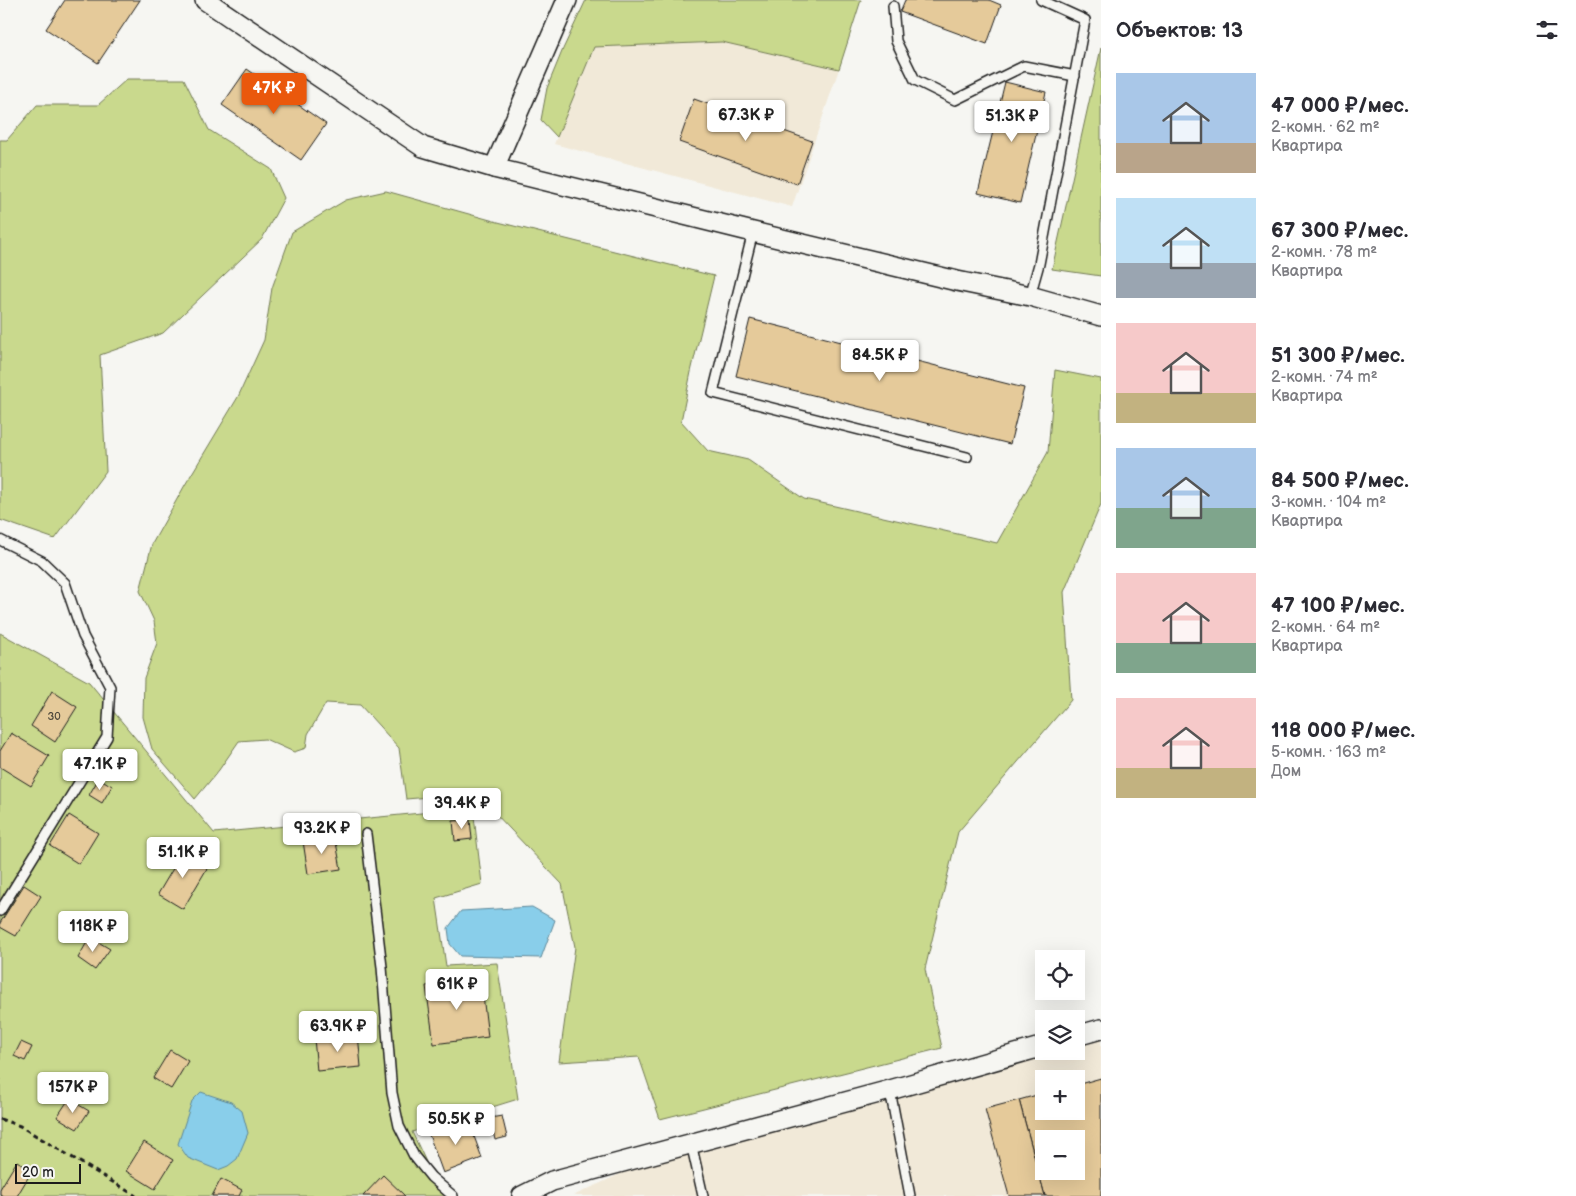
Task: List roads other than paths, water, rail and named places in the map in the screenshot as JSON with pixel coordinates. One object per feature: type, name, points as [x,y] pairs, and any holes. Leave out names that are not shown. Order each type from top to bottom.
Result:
[{"type":"street","points":[[205,0],[423,147],[494,168],[956,281],[1030,296],[1101,316]]},
{"type":"street","points":[[494,168],[567,0]]},
{"type":"street","points":[[1085,1033],[1101,1029]]},
{"type":"street","points":[[522,1196],[552,1181],[890,1090],[1035,1049]]},
{"type":"lane","points":[[1030,296],[1039,264],[1085,20],[1042,0]]},
{"type":"lane","points":[[893,6],[896,41],[915,80],[954,100],[1024,66],[1074,76]]},
{"type":"lane","points":[[753,232],[714,393],[968,457]]},
{"type":"lane","points":[[0,540],[42,561],[65,583],[82,636],[110,687],[107,737],[0,911]]},
{"type":"lane","points":[[366,834],[382,967],[392,1093],[399,1126],[414,1156],[430,1177],[453,1196]]},
{"type":"lane","points":[[890,1090],[910,1196]]},
{"type":"lane","points":[[691,1144],[703,1196]]},
{"type":"water","points":[[532,907],[555,920],[541,958],[460,956],[450,944],[448,928],[461,911]]},
{"type":"water","points":[[201,1092],[231,1102],[242,1111],[248,1133],[237,1159],[228,1166],[218,1170],[188,1158],[178,1144],[192,1101]]}]
